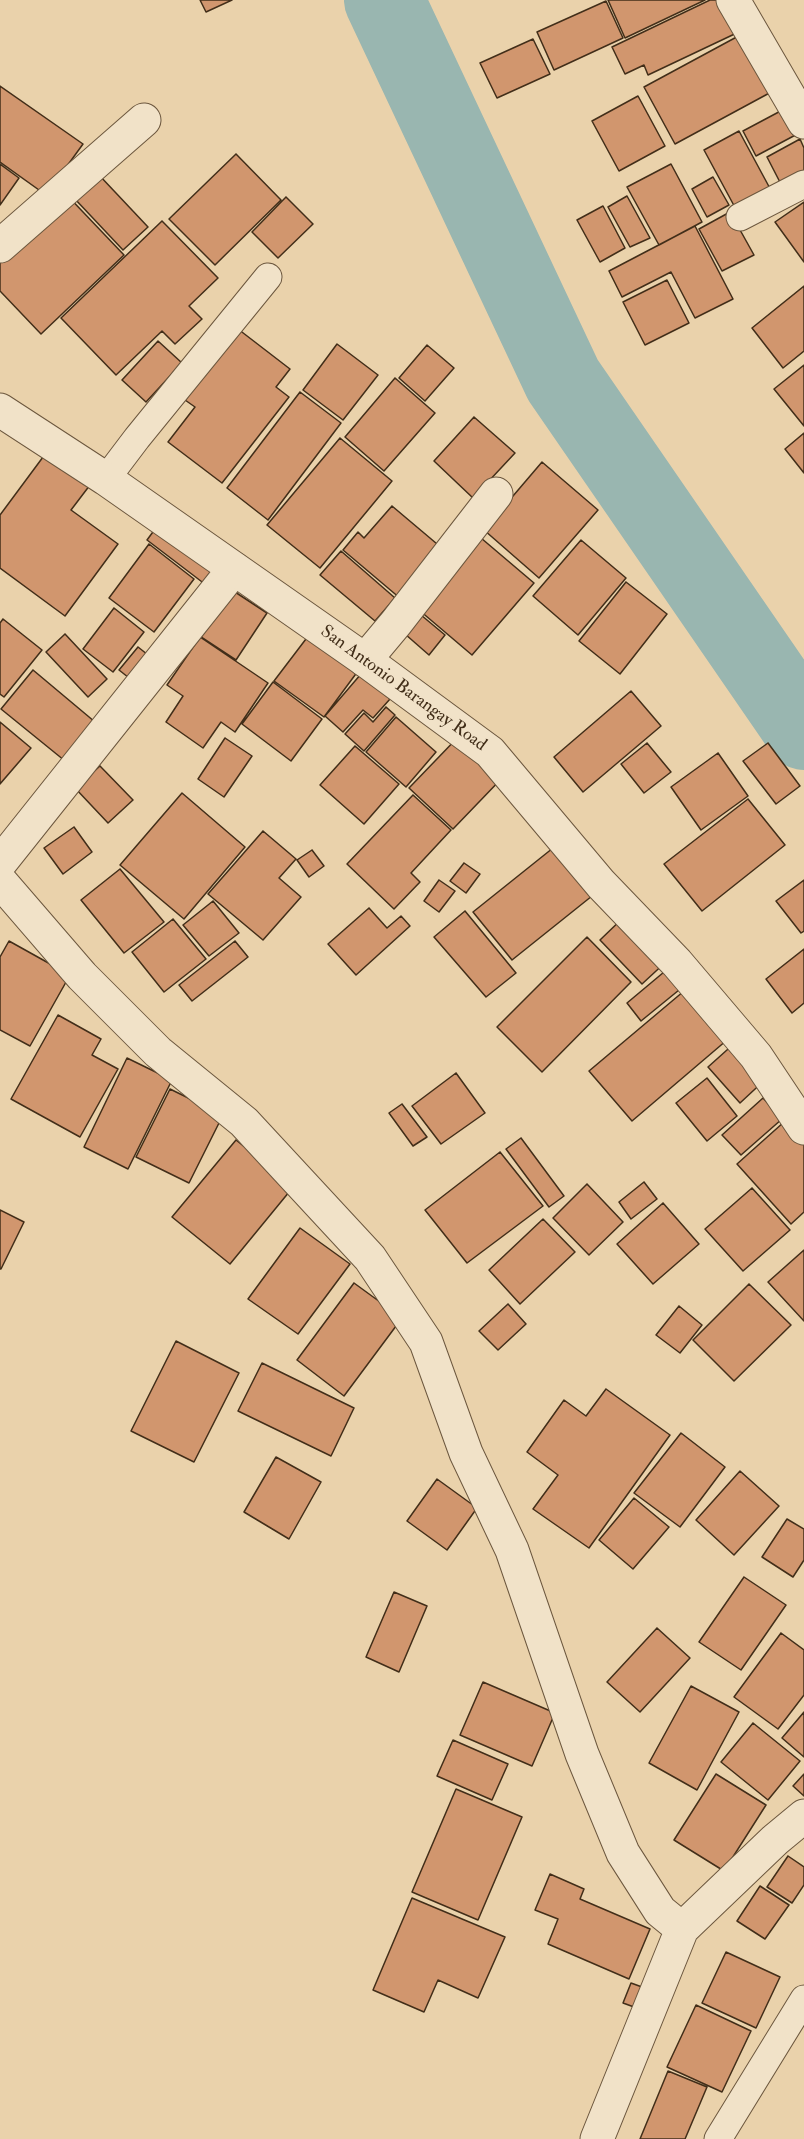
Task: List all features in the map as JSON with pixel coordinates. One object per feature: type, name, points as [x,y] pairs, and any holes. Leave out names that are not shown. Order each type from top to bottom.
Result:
[{"type":"street","points":[[733,0],[804,122]]},
{"type":"street","points":[[0,246],[144,120]]},
{"type":"street","name":"San Antonio Barangay Road","points":[[0,410],[106,479],[365,660],[489,752],[601,884],[677,963],[756,1056],[804,1128]]},
{"type":"street","points":[[365,660],[496,494]]},
{"type":"street","points":[[0,863],[234,569]]},
{"type":"street","points":[[0,881],[82,976],[158,1052],[244,1122],[370,1258],[426,1342],[466,1453],[512,1550],[582,1754],[623,1853],[660,1911],[682,1929]]},
{"type":"street","points":[[597,2139],[682,1929],[775,1840],[804,1816]]},
{"type":"lane","points":[[740,217],[804,184]]},
{"type":"lane","points":[[106,479],[268,277]]},
{"type":"lane","points":[[718,2139],[804,1999]]},
{"type":"building","points":[[200,0],[232,0],[206,12]]},
{"type":"building","points":[[608,0],[705,0],[625,38]]},
{"type":"building","points":[[710,0],[727,0],[743,30],[648,75],[644,65],[625,74],[612,47]]},
{"type":"building","points":[[606,1],[623,38],[554,70],[537,32]]},
{"type":"building","points":[[744,33],[775,90],[675,144],[644,87]]},
{"type":"building","points":[[533,39],[550,74],[497,98],[480,63]]},
{"type":"building","points":[[0,86],[83,144],[46,195],[0,162]]},
{"type":"building","points":[[638,96],[665,146],[619,171],[592,121]]},
{"type":"building","points":[[790,106],[803,131],[756,156],[743,131]]},
{"type":"building","points":[[739,131],[773,194],[738,213],[704,150]]},
{"type":"building","points":[[800,139],[804,148],[804,179],[784,190],[767,157]]},
{"type":"building","points":[[236,154],[281,200],[215,265],[169,219]]},
{"type":"building","points":[[0,164],[19,178],[0,205]]},
{"type":"building","points":[[671,164],[702,222],[659,245],[627,187]]},
{"type":"building","points":[[99,175],[148,227],[123,250],[74,198]]},
{"type":"building","points":[[713,177],[729,205],[707,217],[692,189]]},
{"type":"building","points":[[63,191],[124,255],[41,334],[0,291],[0,251]]},
{"type":"building","points":[[627,196],[650,238],[630,247],[608,207]]},
{"type":"building","points":[[286,197],[313,224],[278,258],[252,232]]},
{"type":"building","points":[[804,202],[804,262],[775,222]]},
{"type":"building","points":[[603,206],[625,248],[600,262],[577,220]]},
{"type":"building","points":[[730,212],[754,255],[722,271],[699,229]]},
{"type":"building","points":[[162,221],[218,278],[189,306],[202,319],[175,344],[162,331],[116,375],[61,318]]},
{"type":"building","points":[[695,226],[733,299],[695,318],[671,272],[622,297],[609,271]]},
{"type":"building","points":[[667,280],[689,323],[645,345],[623,302]]},
{"type":"building","points":[[804,286],[804,351],[783,368],[752,328]]},
{"type":"building","points":[[238,329],[290,369],[276,387],[289,397],[222,483],[168,442],[195,407],[185,400]]},
{"type":"building","points":[[158,341],[182,363],[146,402],[122,380]]},
{"type":"building","points":[[337,344],[378,375],[343,420],[303,390]]},
{"type":"building","points":[[427,345],[454,368],[425,401],[399,378]]},
{"type":"building","points":[[804,365],[804,426],[774,389]]},
{"type":"building","points":[[395,378],[435,413],[384,471],[345,437]]},
{"type":"building","points":[[300,392],[341,423],[268,520],[227,488]]},
{"type":"building","points":[[474,417],[515,453],[473,498],[434,461]]},
{"type":"building","points":[[804,433],[804,473],[785,449]]},
{"type":"building","points":[[340,438],[392,481],[320,568],[267,525]]},
{"type":"building","points":[[46,453],[90,485],[71,510],[118,544],[65,616],[0,568],[0,515]]},
{"type":"building","points":[[542,462],[598,510],[539,578],[484,530]]},
{"type":"building","points":[[392,506],[443,549],[401,599],[343,550],[358,532],[364,538]]},
{"type":"building","points":[[161,521],[225,569],[210,588],[147,540]]},
{"type":"building","points":[[481,538],[534,583],[472,655],[419,610]]},
{"type":"building","points":[[581,540],[626,578],[578,635],[533,596]]},
{"type":"building","points":[[149,544],[194,579],[154,632],[109,598]]},
{"type":"building","points":[[341,551],[395,598],[375,621],[320,575]]},
{"type":"building","points":[[626,582],[667,614],[620,674],[579,641]]},
{"type":"building","points":[[232,590],[267,613],[236,660],[201,637]]},
{"type":"building","points":[[114,608],[144,632],[113,672],[83,649]]},
{"type":"building","points":[[421,615],[445,635],[429,655],[405,634]]},
{"type":"building","points":[[3,619],[42,650],[4,697],[0,694],[0,623]]},
{"type":"building","points":[[65,634],[107,679],[88,697],[46,652]]},
{"type":"building","points":[[309,635],[358,671],[324,717],[274,681]]},
{"type":"building","points":[[200,637],[268,683],[235,732],[221,722],[203,748],[166,722],[183,696],[167,685]]},
{"type":"building","points":[[138,647],[157,662],[138,685],[119,670]]},
{"type":"building","points":[[33,670],[101,727],[70,765],[1,709]]},
{"type":"building","points":[[361,674],[390,699],[373,718],[363,710],[343,732],[325,716]]},
{"type":"building","points":[[273,682],[322,719],[291,761],[242,724]]},
{"type":"building","points":[[631,691],[661,726],[583,792],[554,757]]},
{"type":"building","points":[[386,707],[395,715],[364,751],[345,734],[364,713],[373,722]]},
{"type":"building","points":[[396,717],[436,752],[406,787],[366,752]]},
{"type":"building","points":[[0,722],[31,748],[0,784]]},
{"type":"building","points":[[461,734],[504,776],[453,829],[409,788]]},
{"type":"building","points":[[225,738],[252,756],[224,797],[198,779]]},
{"type":"building","points":[[647,743],[671,772],[644,793],[621,764]]},
{"type":"building","points":[[768,743],[800,786],[776,804],[743,761]]},
{"type":"building","points":[[355,746],[399,784],[364,824],[320,785]]},
{"type":"building","points":[[718,753],[748,796],[701,830],[671,787]]},
{"type":"building","points":[[100,766],[133,800],[108,823],[75,788]]},
{"type":"building","points":[[182,793],[245,847],[184,919],[120,865]]},
{"type":"building","points":[[413,795],[451,830],[411,873],[420,882],[394,909],[347,864]]},
{"type":"building","points":[[748,799],[785,845],[702,911],[664,864]]},
{"type":"building","points":[[74,827],[92,852],[63,874],[44,848]]},
{"type":"building","points":[[263,831],[296,859],[279,878],[301,897],[263,940],[208,894]]},
{"type":"building","points":[[553,848],[592,896],[512,960],[473,912]]},
{"type":"building","points":[[312,850],[324,866],[309,877],[297,860]]},
{"type":"building","points":[[464,863],[480,874],[466,893],[450,881]]},
{"type":"building","points":[[120,869],[164,922],[124,953],[81,900]]},
{"type":"building","points":[[439,880],[455,891],[439,912],[424,901]]},
{"type":"building","points":[[804,880],[804,931],[801,933],[776,901]]},
{"type":"building","points":[[213,901],[239,933],[209,956],[183,925]]},
{"type":"building","points":[[369,908],[387,928],[401,916],[410,926],[356,975],[328,944]]},
{"type":"building","points":[[465,911],[516,973],[486,997],[434,937]]},
{"type":"building","points":[[627,914],[669,959],[642,984],[600,940]]},
{"type":"building","points":[[173,919],[206,959],[164,992],[132,952]]},
{"type":"building","points":[[587,937],[631,982],[542,1072],[497,1027]]},
{"type":"building","points":[[9,941],[70,975],[30,1046],[0,1030],[0,957]]},
{"type":"building","points":[[235,941],[248,957],[192,1001],[179,985]]},
{"type":"building","points":[[804,949],[804,1003],[792,1013],[766,979]]},
{"type":"building","points":[[664,972],[679,990],[641,1021],[627,1003]]},
{"type":"building","points":[[684,991],[727,1040],[632,1121],[589,1071]]},
{"type":"building","points":[[58,1015],[101,1039],[92,1055],[118,1069],[80,1137],[11,1099]]},
{"type":"building","points":[[737,1041],[768,1077],[740,1103],[708,1067]]},
{"type":"building","points":[[127,1058],[172,1080],[128,1169],[84,1147]]},
{"type":"building","points":[[456,1073],[485,1113],[441,1144],[412,1106]]},
{"type":"building","points":[[707,1078],[737,1116],[707,1141],[676,1103]]},
{"type":"building","points":[[170,1089],[223,1115],[189,1183],[136,1157]]},
{"type":"building","points":[[763,1098],[782,1119],[741,1155],[722,1135]]},
{"type":"building","points":[[402,1104],[427,1137],[413,1146],[389,1113]]},
{"type":"building","points":[[784,1122],[804,1143],[804,1212],[791,1224],[737,1164]]},
{"type":"building","points":[[521,1138],[564,1196],[549,1207],[506,1149]]},
{"type":"building","points":[[236,1140],[294,1186],[230,1264],[172,1217]]},
{"type":"building","points":[[500,1152],[543,1206],[467,1263],[425,1210]]},
{"type":"building","points":[[644,1182],[657,1199],[631,1219],[619,1202]]},
{"type":"building","points":[[587,1184],[623,1222],[589,1255],[553,1218]]},
{"type":"building","points":[[752,1188],[790,1230],[743,1271],[705,1229]]},
{"type":"building","points":[[663,1203],[699,1244],[653,1284],[617,1244]]},
{"type":"building","points":[[0,1210],[24,1222],[1,1269],[0,1269]]},
{"type":"building","points":[[543,1219],[575,1252],[520,1304],[489,1270]]},
{"type":"building","points":[[300,1228],[350,1264],[298,1334],[248,1299]]},
{"type":"building","points":[[804,1250],[804,1321],[768,1282]]},
{"type":"building","points":[[354,1283],[402,1318],[344,1396],[297,1360]]},
{"type":"building","points":[[749,1284],[791,1325],[734,1381],[693,1340]]},
{"type":"building","points":[[508,1304],[526,1324],[498,1350],[479,1331]]},
{"type":"building","points":[[679,1306],[702,1325],[680,1353],[656,1335]]},
{"type":"building","points":[[176,1341],[239,1373],[194,1462],[131,1431]]},
{"type":"building","points":[[262,1363],[354,1408],[331,1456],[238,1411]]},
{"type":"building","points":[[606,1389],[670,1435],[589,1548],[533,1509],[558,1475],[527,1452],[564,1400],[586,1416]]},
{"type":"building","points":[[681,1433],[725,1467],[680,1527],[634,1493]]},
{"type":"building","points":[[276,1457],[321,1482],[289,1539],[244,1512]]},
{"type":"building","points":[[740,1471],[779,1506],[734,1555],[696,1520]]},
{"type":"building","points":[[437,1479],[477,1508],[447,1550],[407,1521]]},
{"type":"building","points":[[634,1498],[669,1527],[633,1569],[599,1540]]},
{"type":"building","points":[[787,1519],[804,1529],[804,1560],[793,1577],[762,1557]]},
{"type":"building","points":[[744,1577],[786,1605],[741,1670],[699,1642]]},
{"type":"building","points":[[394,1592],[427,1606],[399,1672],[366,1657]]},
{"type":"building","points":[[657,1628],[690,1658],[640,1712],[607,1682]]},
{"type":"building","points":[[781,1633],[804,1650],[804,1695],[778,1729],[734,1697]]},
{"type":"building","points":[[483,1682],[555,1713],[532,1766],[460,1735]]},
{"type":"building","points":[[691,1686],[739,1712],[697,1790],[649,1763]]},
{"type":"building","points":[[804,1712],[804,1757],[782,1738]]},
{"type":"building","points":[[753,1723],[800,1761],[768,1800],[721,1762]]},
{"type":"building","points":[[453,1740],[508,1764],[492,1800],[437,1776]]},
{"type":"building","points":[[716,1774],[766,1805],[724,1871],[674,1840]]},
{"type":"building","points":[[804,1774],[804,1796],[793,1786]]},
{"type":"building","points":[[456,1789],[522,1817],[478,1920],[412,1892]]},
{"type":"building","points":[[788,1856],[804,1867],[804,1885],[792,1903],[767,1887]]},
{"type":"building","points":[[550,1874],[584,1889],[580,1899],[650,1929],[629,1979],[548,1944],[558,1919],[535,1910]]},
{"type":"building","points":[[760,1886],[789,1905],[765,1939],[737,1921]]},
{"type":"building","points":[[412,1898],[505,1937],[478,1998],[438,1980],[424,2012],[373,1990]]},
{"type":"building","points":[[726,1952],[780,1977],[756,2028],[702,2003]]},
{"type":"building","points":[[631,1983],[653,1991],[645,2011],[623,2003]]},
{"type":"building","points":[[696,2005],[751,2031],[722,2092],[667,2067]]},
{"type":"building","points":[[668,2071],[707,2087],[685,2139],[640,2139]]},
{"type":"waterway","points":[[384,0],[563,380],[804,730]]}]
